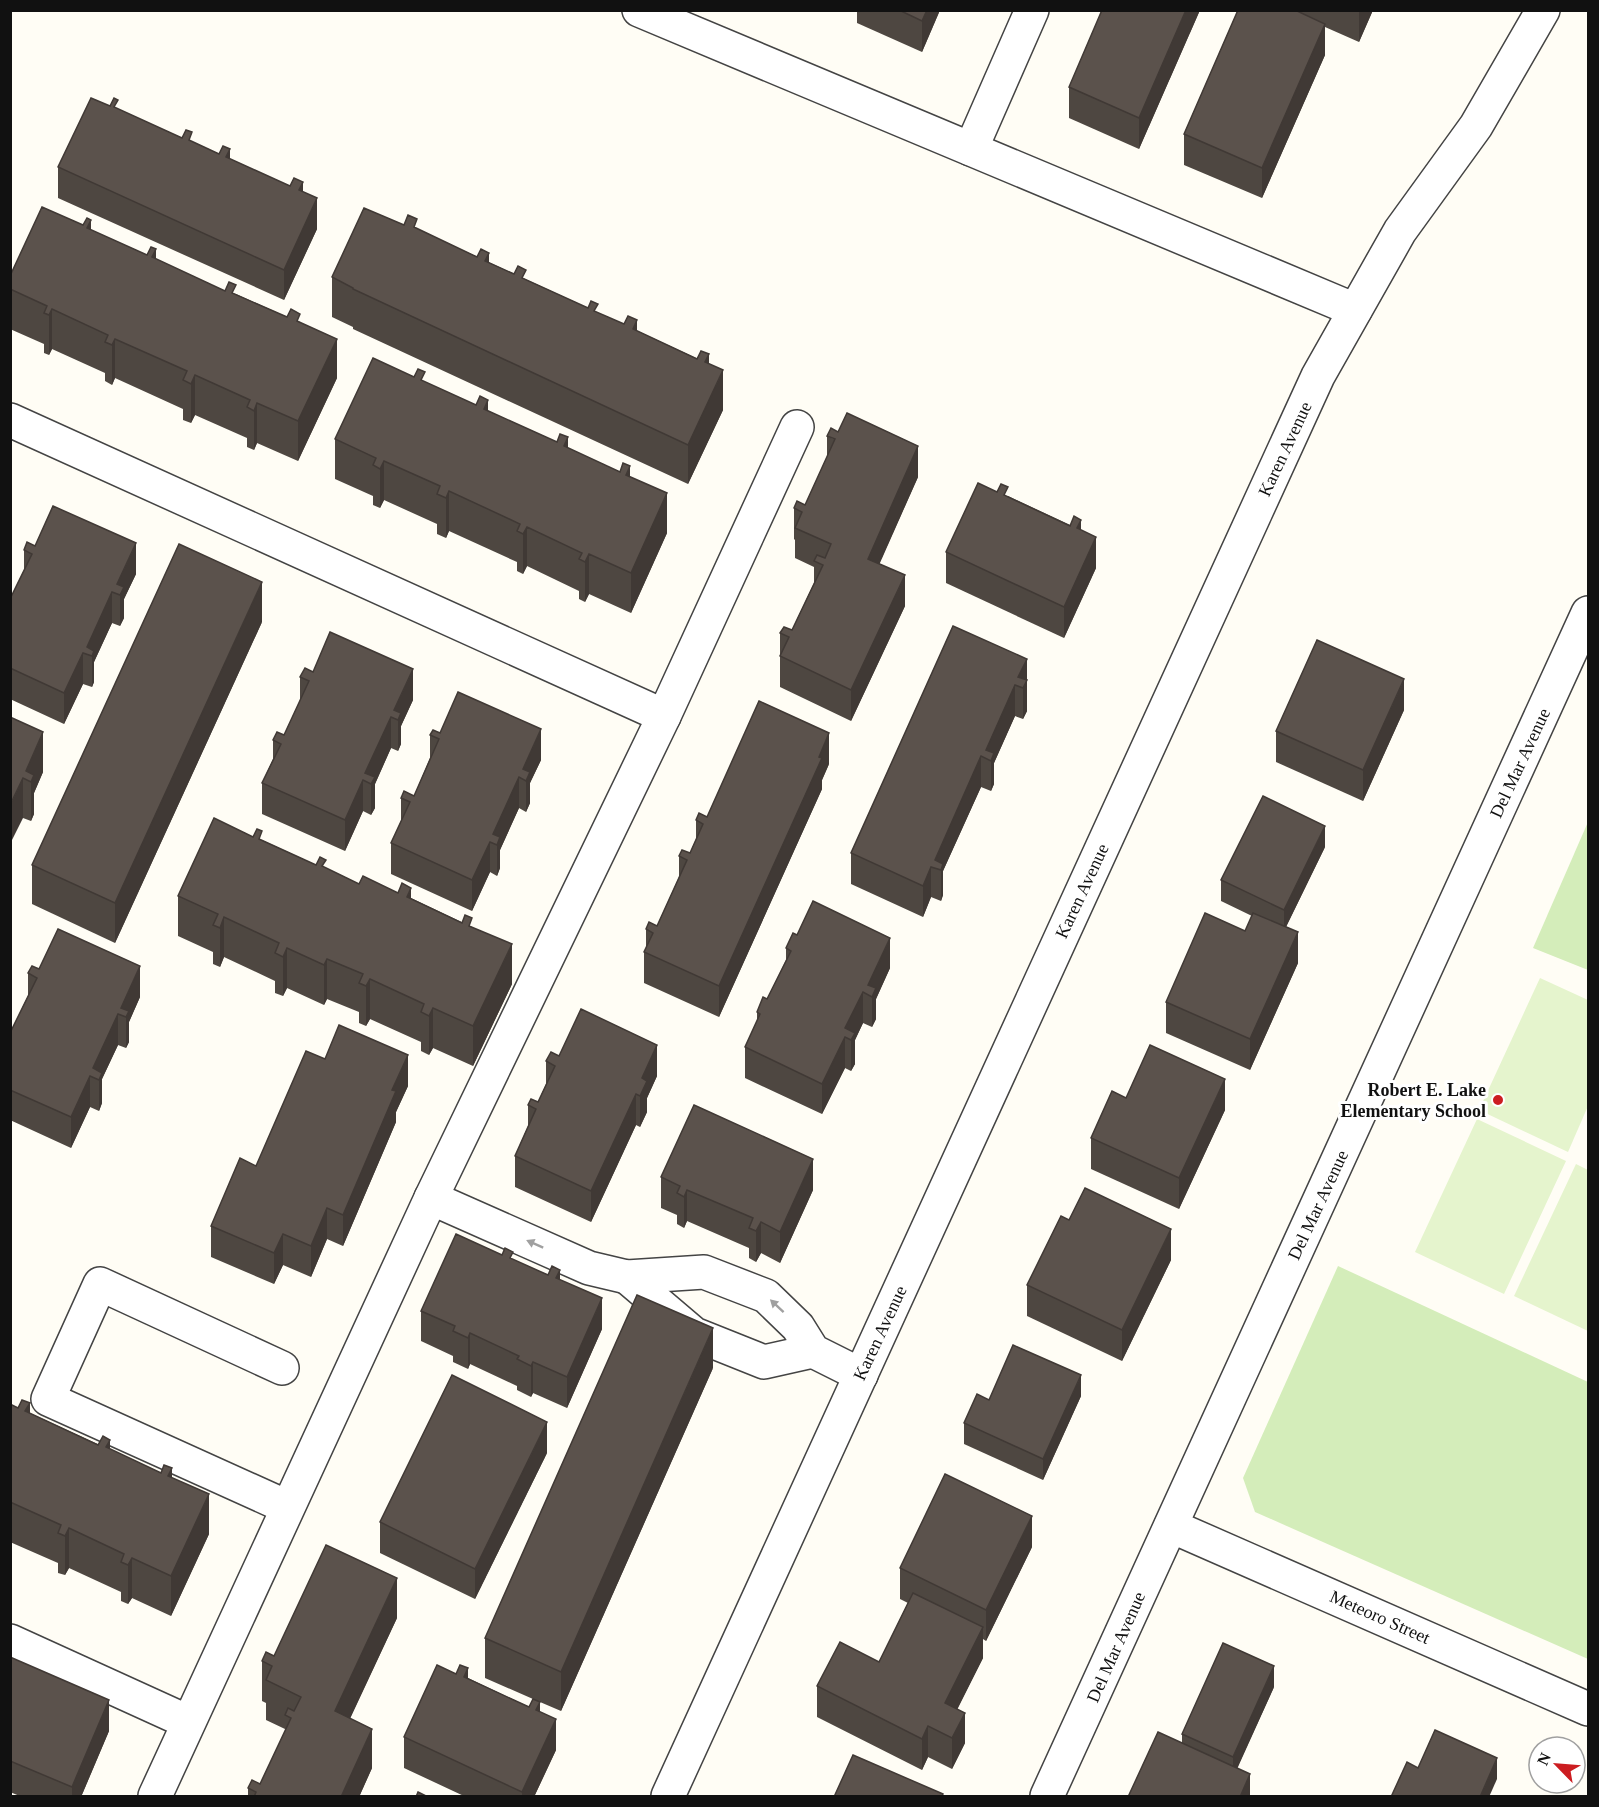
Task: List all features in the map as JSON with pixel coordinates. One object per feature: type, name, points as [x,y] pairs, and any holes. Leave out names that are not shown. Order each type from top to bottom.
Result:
[{"type":"street","points":[[639,10],[1355,310]]},
{"type":"street","points":[[971,149],[1032,10]]},
{"type":"street","name":"Karen Avenue","points":[[668,1797],[1318,376],[1400,231],[1476,126],[1543,10]]},
{"type":"street","points":[[10,420],[664,716]]},
{"type":"street","points":[[155,1797],[431,1197],[664,716],[797,427]]},
{"type":"street","name":"Del Mar Avenue","points":[[1047,1797],[1588,613]]},
{"type":"street","points":[[431,1197],[589,1268],[627,1277],[704,1272],[766,1296],[798,1327],[813,1351],[861,1376]]},
{"type":"street","points":[[627,1277],[694,1334],[764,1362],[813,1351]]},
{"type":"street","points":[[282,1368],[100,1284],[48,1399],[287,1507]]},
{"type":"street","name":"Meteoro Street","points":[[1171,1526],[1588,1709]]},
{"type":"street","points":[[10,1641],[188,1722]]},
{"type":"green space","points":[[1588,822],[1588,970],[1533,948]]},
{"type":"green space","points":[[1540,978],[1588,1000],[1588,1106],[1568,1152],[1479,1110]]},
{"type":"green space","points":[[1477,1119],[1566,1161],[1504,1294],[1415,1252]]},
{"type":"green space","points":[[1576,1164],[1588,1170],[1588,1331],[1514,1296]]},
{"type":"green space","points":[[1338,1266],[1588,1382],[1588,1659],[1255,1512],[1243,1478]]},
{"type":"building","points":[[899,10],[927,10],[922,21]]},
{"type":"building","points":[[1102,10],[1186,10],[1139,118],[1069,87]]},
{"type":"building","points":[[1238,10],[1295,10],[1325,24],[1262,168],[1184,134]]},
{"type":"building","points":[[91,98],[110,106],[114,98],[118,100],[114,107],[182,138],[186,130],[192,132],[189,140],[219,154],[223,146],[230,149],[226,157],[290,186],[294,178],[303,182],[299,190],[317,198],[284,270],[58,167]]},
{"type":"building","points":[[42,207],[83,225],[87,218],[91,220],[87,228],[147,255],[151,247],[156,249],[152,257],[225,291],[229,282],[236,285],[232,293],[287,317],[291,309],[300,314],[297,321],[337,339],[298,421],[257,403],[254,411],[247,407],[250,400],[195,375],[191,384],[183,380],[187,371],[115,339],[112,345],[105,342],[108,335],[52,309],[49,315],[44,313],[47,306],[10,289],[10,276]]},
{"type":"building","points":[[364,208],[404,225],[408,215],[417,219],[414,227],[477,257],[481,249],[489,253],[485,261],[514,274],[518,266],[526,270],[522,278],[588,308],[591,301],[598,304],[594,311],[624,324],[628,316],[637,320],[633,329],[697,359],[701,351],[709,354],[705,362],[723,370],[688,445],[353,289],[332,277]]},
{"type":"building","points":[[373,358],[414,377],[418,369],[425,372],[421,380],[476,405],[480,396],[488,400],[484,409],[557,442],[560,434],[568,437],[564,446],[620,472],[623,463],[630,466],[626,475],[667,493],[631,573],[589,554],[585,562],[579,559],[582,553],[527,527],[523,534],[517,531],[520,524],[449,491],[446,498],[437,494],[440,486],[384,461],[380,469],[373,465],[376,458],[335,439]]},
{"type":"building","points":[[847,413],[918,446],[868,559],[905,575],[851,690],[780,656],[789,637],[780,633],[784,627],[792,630],[823,565],[814,561],[817,555],[825,558],[831,544],[795,528],[802,512],[794,508],[797,501],[805,505],[835,439],[827,436],[831,428],[838,432]]},
{"type":"building","points":[[978,483],[997,492],[1001,484],[1008,487],[1004,495],[1070,526],[1074,516],[1081,520],[1077,528],[1096,537],[1064,607],[946,552]]},
{"type":"building","points":[[53,506],[136,543],[117,584],[124,587],[120,595],[112,592],[87,647],[94,651],[92,656],[83,653],[64,693],[10,668],[10,599],[32,554],[24,550],[27,542],[35,546]]},
{"type":"building","points":[[179,544],[262,582],[115,903],[32,865]]},
{"type":"building","points":[[953,626],[1027,659],[1018,677],[1027,680],[1023,688],[1015,685],[986,750],[994,753],[991,761],[981,756],[935,860],[943,864],[941,870],[931,867],[923,886],[851,853]]},
{"type":"building","points":[[330,632],[413,669],[394,710],[401,713],[398,720],[391,717],[365,773],[375,777],[371,784],[363,780],[345,820],[262,783],[281,744],[273,740],[277,732],[284,735],[309,681],[300,677],[305,668],[313,672]]},
{"type":"building","points":[[1317,640],[1404,679],[1363,770],[1276,731]]},
{"type":"building","points":[[458,692],[541,729],[523,769],[530,772],[526,781],[519,777],[493,834],[500,837],[497,845],[490,842],[472,880],[391,843],[410,802],[401,798],[404,791],[414,796],[439,739],[430,735],[433,730],[440,733]]},
{"type":"building","points":[[759,701],[829,733],[819,757],[822,758],[719,986],[644,952],[653,933],[646,929],[649,922],[657,926],[687,860],[679,856],[682,850],[690,853],[703,824],[696,820],[699,813],[707,817]]},
{"type":"building","points":[[10,717],[43,732],[26,771],[34,775],[31,782],[23,778],[10,805]]},
{"type":"building","points":[[1263,796],[1325,826],[1284,910],[1221,880]]},
{"type":"building","points":[[214,818],[253,837],[257,829],[262,831],[259,839],[316,865],[320,857],[326,860],[322,866],[359,884],[363,876],[398,893],[402,883],[411,888],[407,897],[462,923],[465,915],[472,918],[469,926],[512,944],[473,1026],[433,1008],[429,1016],[421,1012],[424,1004],[370,979],[366,986],[359,983],[363,974],[327,959],[324,965],[287,948],[283,957],[275,953],[279,943],[224,917],[220,928],[213,925],[218,914],[178,896]]},
{"type":"building","points":[[813,901],[890,938],[868,985],[876,988],[872,997],[863,992],[845,1028],[855,1033],[851,1040],[845,1037],[822,1084],[745,1047],[760,1014],[757,1012],[763,997],[767,999],[791,951],[786,948],[793,933],[797,935]]},
{"type":"building","points":[[1205,913],[1245,931],[1253,913],[1298,932],[1250,1039],[1166,1002]]},
{"type":"building","points":[[58,929],[140,966],[121,1008],[129,1011],[126,1017],[118,1014],[93,1068],[102,1073],[99,1080],[90,1076],[71,1117],[10,1090],[10,1033],[37,978],[28,973],[32,966],[39,969]]},
{"type":"building","points":[[581,1009],[657,1045],[642,1078],[647,1081],[640,1096],[636,1094],[591,1191],[515,1156],[536,1109],[528,1105],[531,1099],[538,1102],[555,1066],[546,1061],[551,1052],[559,1056]]},
{"type":"building","points":[[339,1025],[408,1055],[392,1090],[396,1091],[343,1215],[327,1208],[311,1246],[283,1234],[274,1253],[211,1226],[240,1158],[256,1166],[306,1051],[325,1059]]},
{"type":"building","points":[[1150,1045],[1225,1079],[1179,1178],[1091,1138],[1112,1091],[1126,1098]]},
{"type":"building","points":[[694,1105],[813,1159],[780,1232],[761,1222],[756,1231],[749,1228],[753,1218],[687,1190],[684,1197],[677,1193],[680,1186],[661,1177]]},
{"type":"building","points":[[1085,1188],[1171,1229],[1122,1330],[1027,1285],[1061,1216],[1069,1220]]},
{"type":"building","points":[[456,1234],[502,1255],[505,1248],[513,1252],[510,1258],[548,1275],[552,1266],[560,1270],[556,1278],[602,1298],[567,1377],[533,1362],[531,1366],[517,1359],[519,1356],[470,1333],[468,1338],[453,1331],[455,1326],[421,1311]]},
{"type":"building","points":[[637,1295],[713,1328],[561,1672],[485,1638]]},
{"type":"building","points":[[1013,1345],[1081,1375],[1043,1459],[964,1423],[977,1394],[989,1400]]},
{"type":"building","points":[[452,1375],[547,1422],[475,1569],[380,1522]]},
{"type":"building","points":[[22,1400],[30,1403],[25,1411],[98,1445],[103,1436],[110,1440],[106,1447],[161,1473],[164,1465],[172,1468],[168,1476],[209,1494],[171,1576],[132,1558],[128,1565],[121,1562],[124,1554],[69,1528],[65,1536],[58,1533],[61,1525],[10,1502],[10,1404],[18,1408]]},
{"type":"building","points":[[945,1474],[1032,1516],[986,1610],[900,1568]]},
{"type":"building","points":[[326,1545],[397,1578],[335,1711],[372,1729],[341,1797],[254,1797],[256,1792],[248,1788],[252,1780],[260,1784],[291,1718],[285,1715],[288,1708],[294,1711],[301,1697],[266,1680],[272,1666],[262,1661],[266,1652],[274,1656]]},
{"type":"building","points":[[913,1593],[983,1627],[945,1703],[965,1713],[952,1738],[928,1726],[922,1739],[817,1686],[840,1642],[879,1662]]},
{"type":"building","points":[[1223,1643],[1274,1666],[1233,1757],[1182,1734]]},
{"type":"building","points":[[10,1657],[109,1700],[72,1787],[10,1761]]},
{"type":"building","points":[[437,1665],[456,1674],[460,1665],[468,1668],[464,1677],[529,1707],[533,1699],[540,1702],[536,1710],[556,1719],[522,1792],[404,1737]]},
{"type":"building","points":[[1435,1730],[1497,1758],[1480,1797],[1391,1797],[1407,1762],[1418,1768]]},
{"type":"building","points":[[1158,1732],[1250,1774],[1240,1797],[1128,1797]]},
{"type":"building","points":[[853,1755],[943,1794],[942,1797],[834,1797]]},
{"type":"building","points":[[418,1792],[428,1797],[416,1797]]},
{"type":"place","name":"Robert E. Lake Elementary School","points":[[1498,1100]]}]
